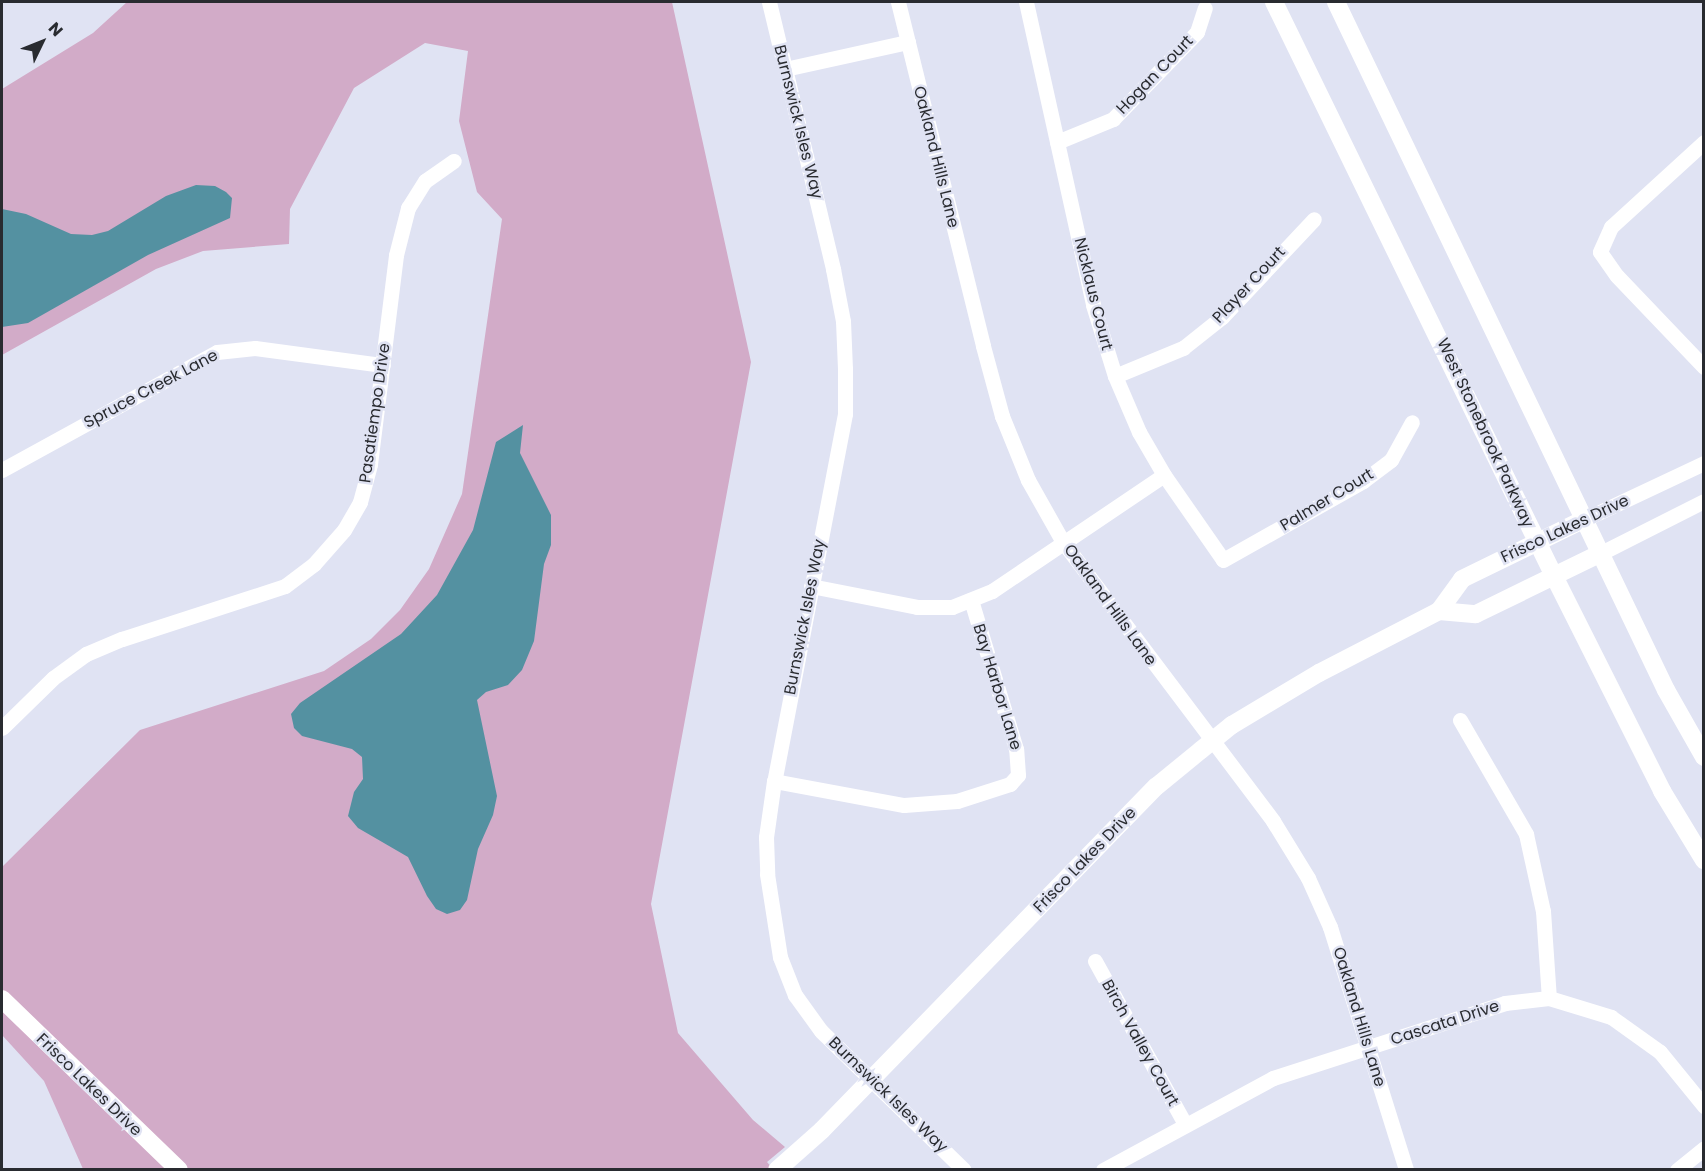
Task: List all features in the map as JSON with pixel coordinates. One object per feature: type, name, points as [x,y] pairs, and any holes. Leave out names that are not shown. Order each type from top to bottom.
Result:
[{"type":"street","name":"Burnswick Isles Way","points":[[769,2],[843,321],[845,414],[774,781],[766,837],[767,874],[780,957],[795,995],[821,1031],[964,1170]]},
{"type":"street","name":"Oakland Hills Lane","points":[[898,2],[1002,416],[1028,480],[1063,542],[1211,742],[1273,821],[1308,878],[1330,927],[1406,1170]]},
{"type":"street","name":"Nicklaus Court","points":[[1026,2],[1093,306],[1115,376],[1139,432],[1164,475],[1223,560]]},
{"type":"street","name":"West Stonebrook Parkway","points":[[1274,2],[1554,576],[1662,791],[1704,860]]},
{"type":"street","points":[[1336,2],[1666,690],[1704,757]]},
{"type":"street","name":"Hogan Court","points":[[1057,142],[1113,118],[1197,32],[1205,8]]},
{"type":"street","points":[[785,69],[908,42]]},
{"type":"street","points":[[1704,142],[1611,227],[1600,252],[1617,276],[1704,367]]},
{"type":"street","name":"Pasatiempo Drive","points":[[2,728],[53,678],[86,654],[122,639],[285,586],[314,564],[344,530],[360,502],[370,464],[396,255],[408,208],[425,181],[454,161]]},
{"type":"street","name":"Player Court","points":[[1115,376],[1183,348],[1222,317],[1314,219]]},
{"type":"street","name":"Spruce Creek Lane","points":[[2,470],[217,352],[255,348],[383,365]]},
{"type":"street","name":"Palmer Court","points":[[1223,560],[1363,481],[1391,460],[1412,422]]},
{"type":"street","name":"Frisco Lakes Drive","points":[[777,1170],[872,1079],[1157,786],[1211,742],[1319,673],[1439,611],[1462,579],[1537,541],[1704,463]]},
{"type":"street","points":[[811,586],[917,608],[952,607],[992,591],[1164,475]]},
{"type":"street","points":[[1439,611],[1476,614],[1704,501]]},
{"type":"street","name":"Bay Harbor Lane","points":[[774,781],[904,805],[957,801],[1010,784],[1018,775],[1016,750],[971,600]]},
{"type":"street","points":[[1460,720],[1526,834],[1543,911],[1549,998]]},
{"type":"street","name":"Birch Valley Court","points":[[1095,961],[1185,1124]]},
{"type":"street","name":"Cascata Drive","points":[[1103,1170],[1273,1078],[1505,1003],[1549,998],[1611,1017],[1660,1052],[1704,1106]]},
{"type":"street","name":"Frisco Lakes Drive","points":[[2,999],[179,1170]]},
{"type":"street","points":[[1677,1170],[1704,1148]]},
{"type":"shaded area","points":[[127,2],[672,2],[751,362],[651,904],[678,1033],[753,1120],[785,1147],[767,1162],[773,1169],[83,1169],[44,1081],[2,1035],[2,867],[140,730],[324,671],[371,639],[400,610],[429,569],[462,494],[502,219],[477,192],[459,121],[468,51],[425,43],[354,88],[290,209],[289,244],[203,251],[156,269],[2,355],[2,89],[93,33]]},
{"type":"water","points":[[196,185],[215,186],[226,192],[232,198],[230,218],[148,255],[28,323],[2,327],[2,209],[26,214],[71,234],[92,235],[108,231],[166,196]]},
{"type":"water","points":[[523,425],[520,453],[551,515],[551,545],[544,564],[534,641],[522,670],[508,685],[486,692],[477,700],[497,796],[493,815],[478,849],[467,900],[460,910],[447,914],[436,909],[427,896],[408,857],[358,828],[348,816],[354,792],[363,779],[362,757],[352,749],[302,736],[294,728],[291,714],[300,703],[401,634],[437,595],[473,530],[496,442]]}]
